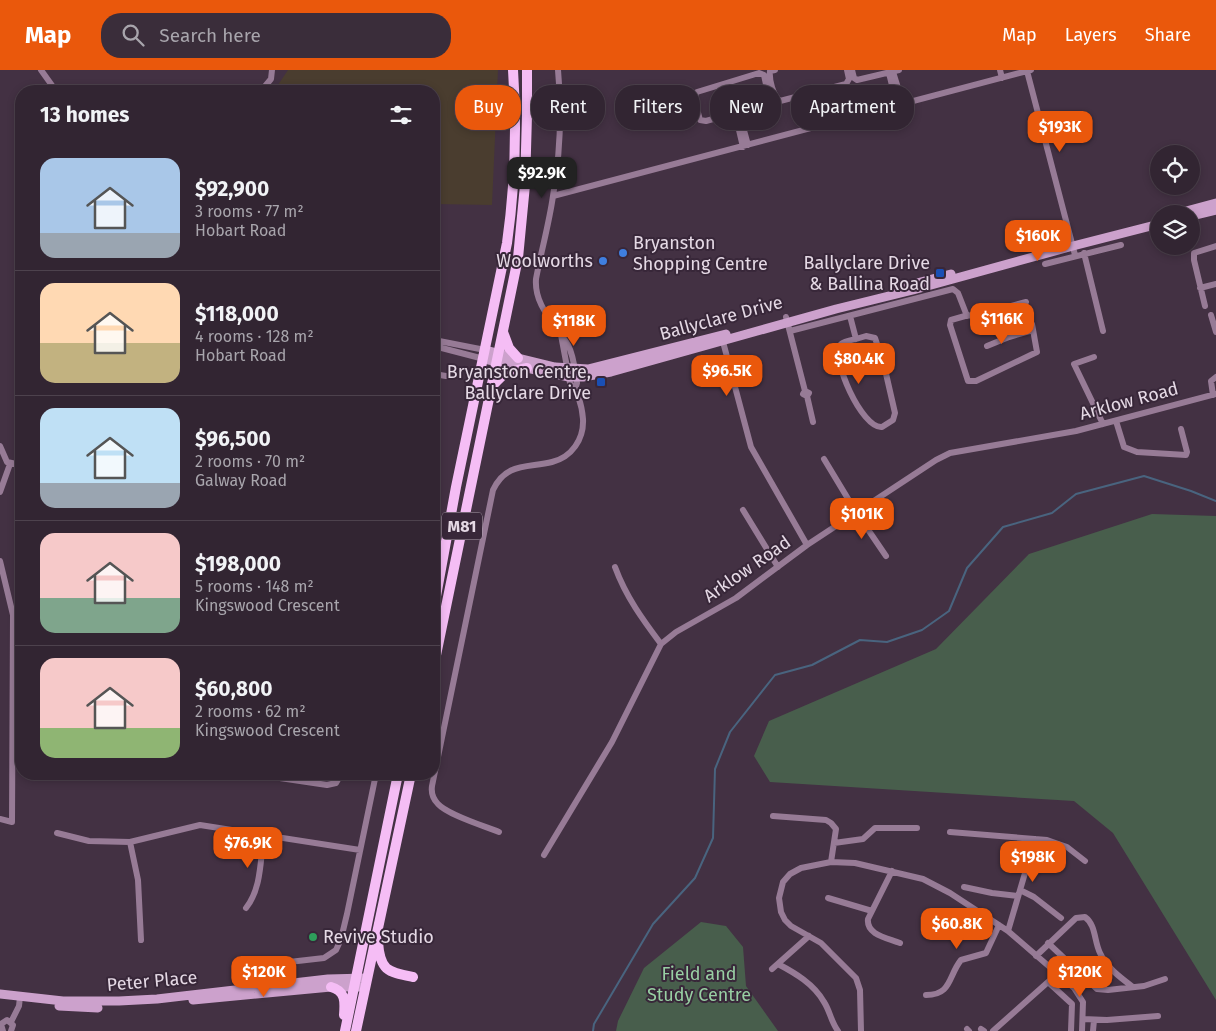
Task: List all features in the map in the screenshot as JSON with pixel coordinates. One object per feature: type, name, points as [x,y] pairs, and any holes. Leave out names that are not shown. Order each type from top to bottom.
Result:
[{"type":"main road","name":"M81","points":[[440,574],[456,487],[506,252],[512,209],[515,140],[513,70]]},
{"type":"main road","name":"M81","points":[[440,636],[516,266],[523,219],[527,133],[526,70]]},
{"type":"main road","points":[[503,332],[509,348],[518,358]]},
{"type":"main road","points":[[491,387],[505,374],[527,368]]},
{"type":"main road","points":[[356,1031],[360,982],[397,780]]},
{"type":"main road","points":[[344,1031],[377,931],[410,780]]},
{"type":"main road","points":[[377,931],[381,963],[393,973],[413,977]]},
{"type":"main road","points":[[331,987],[338,989],[344,998],[344,1031]]},
{"type":"street","points":[[41,70],[52,85]]},
{"type":"street","points":[[266,85],[271,79],[272,70]]},
{"type":"street","points":[[440,747],[493,490],[510,470],[522,466],[553,462],[563,458],[573,451],[581,437],[583,425],[575,389],[577,383],[572,373],[561,335],[542,308],[535,288],[553,196],[560,119],[558,70]]},
{"type":"street","points":[[775,70],[770,71],[769,75],[776,98],[780,101],[791,98]]},
{"type":"street","points":[[840,85],[848,83],[847,70]]},
{"type":"street","points":[[852,70],[854,78],[857,80],[894,71],[896,85]]},
{"type":"street","points":[[1000,70],[1005,75]]},
{"type":"street","points":[[914,101],[1029,70],[1073,247],[1084,253],[1121,245]]},
{"type":"street","points":[[762,74],[770,103],[737,113],[701,121],[694,95],[697,92],[762,74]]},
{"type":"street","points":[[742,130],[746,146]]},
{"type":"street","points":[[553,196],[807,130]]},
{"type":"street","points":[[1200,207],[1216,203]]},
{"type":"street","points":[[1200,214],[1216,210]]},
{"type":"street","name":"Ballyclare Drive","points":[[1073,247],[1150,221]]},
{"type":"street","name":"Ballyclare Drive","points":[[440,342],[497,357],[527,368],[572,373],[611,372],[722,339],[1150,226]]},
{"type":"street","points":[[1205,306],[1194,253],[1216,246]]},
{"type":"street","points":[[1045,264],[1073,247]]},
{"type":"street","points":[[1084,253],[1103,331]]},
{"type":"street","points":[[1200,288],[1216,284]]},
{"type":"street","points":[[813,422],[788,323],[850,316],[953,289],[958,293],[967,316]]},
{"type":"street","points":[[988,346],[1032,327],[1037,350],[1036,353],[970,382],[967,379],[950,323],[952,319],[977,316],[1026,302]]},
{"type":"street","points":[[1002,309],[1009,337]]},
{"type":"street","points":[[1211,315],[1216,332]]},
{"type":"street","points":[[850,316],[856,339]]},
{"type":"street","points":[[870,336],[876,340],[895,413],[893,420],[882,427],[874,426],[861,411],[848,388],[843,374],[839,355],[840,345],[842,342],[856,339],[870,336]]},
{"type":"street","points":[[722,339],[751,447],[807,545]]},
{"type":"street","name":"Ballyclare Drive","points":[[440,347],[484,354]]},
{"type":"street","name":"Ballyclare Drive","points":[[497,357],[518,358],[572,373]]},
{"type":"street","points":[[1094,357],[1074,364],[1103,424]]},
{"type":"street","points":[[440,375],[446,376]]},
{"type":"street","points":[[1215,394],[1211,381],[1216,377]]},
{"type":"street","name":"Arklow Road","points":[[544,855],[612,742],[661,644],[676,632],[736,598],[807,545],[936,460],[950,453],[1076,431],[1215,394]]},
{"type":"street","points":[[1116,421],[1124,447],[1137,452],[1186,455],[1187,452],[1181,429]]},
{"type":"street","points":[[0,446],[5,459],[10,464]]},
{"type":"street","points":[[824,459],[856,512],[886,556]]},
{"type":"street","points":[[10,464],[15,463]]},
{"type":"street","points":[[0,492],[10,464]]},
{"type":"street","points":[[742,510],[778,567]]},
{"type":"street","points":[[0,561],[12,615],[12,822],[0,819]]},
{"type":"street","points":[[615,567],[622,585],[639,616],[661,644]]},
{"type":"street","points":[[293,780],[327,785],[336,783],[338,780]]},
{"type":"street","points":[[242,992],[247,972],[254,966],[324,958],[336,950],[341,939],[375,780]]},
{"type":"street","points":[[433,780],[434,800],[439,806],[449,812],[499,832]]},
{"type":"street","points":[[773,816],[826,820],[831,823],[836,829],[831,862]]},
{"type":"street","points":[[57,833],[89,841],[130,842],[200,825],[360,850]]},
{"type":"street","points":[[834,843],[863,839],[874,828],[917,828]]},
{"type":"street","points":[[950,832],[1035,839],[1060,844],[1085,861]]},
{"type":"street","points":[[246,908],[256,890],[264,835]]},
{"type":"street","points":[[1008,931],[1035,839]]},
{"type":"street","points":[[130,842],[138,880],[141,940]]},
{"type":"street","points":[[861,1031],[860,990],[856,978],[826,946],[796,929],[785,920],[779,904],[783,882],[795,871],[808,866],[831,862],[855,863],[915,876],[970,904],[1008,931],[1079,995],[1083,1002],[1082,1031]]},
{"type":"street","points":[[892,871],[868,919],[867,925],[869,929],[900,942]]},
{"type":"street","points":[[964,887],[992,893],[1019,893],[1034,897],[1061,918]]},
{"type":"street","points":[[828,898],[872,911]]},
{"type":"street","points":[[1036,956],[1076,918],[1085,917],[1090,922],[1101,955],[1108,966],[1133,987]]},
{"type":"street","points":[[926,994],[934,995],[942,992],[949,984],[961,960],[986,952],[999,925]]},
{"type":"street","points":[[772,969],[809,936]]},
{"type":"street","points":[[1048,943],[1097,989],[1108,990],[1144,986],[1165,978]]},
{"type":"street","points":[[778,964],[796,974],[816,991],[823,1000],[838,1031]]},
{"type":"street","points":[[993,1031],[1057,974]]},
{"type":"street","name":"Peter Place","points":[[242,992],[331,987],[360,982]]},
{"type":"street","name":"Peter Place","points":[[0,994],[74,1008],[117,1007],[242,992],[360,982]]},
{"type":"street","points":[[1048,982],[1072,1004],[1071,1031]]},
{"type":"street","name":"Peter Place","points":[[0,999],[20,999]]},
{"type":"street","points":[[12,1031],[12,1022],[20,999]]},
{"type":"street","points":[[1083,1019],[1158,1016]]},
{"type":"street","points":[[1093,1031],[1094,1020]]},
{"type":"street","points":[[1,1026],[6,1021],[12,1022]]},
{"type":"shaded area","points":[[288,70],[498,70],[497,85],[455,85],[455,130],[495,130],[492,205],[440,204],[440,85],[278,85]]},
{"type":"green space","points":[[1152,514],[1216,516],[1216,1000],[1113,833],[1074,801],[770,782],[754,756],[769,721],[936,649],[1029,554]]},
{"type":"green space","name":"Field and Study Centre","points":[[701,922],[726,926],[743,947],[746,986],[778,1031],[616,1031],[618,1021],[644,968]]},
{"type":"waterway","points":[[593,1031],[594,1024],[653,924],[695,878],[713,838],[715,769],[730,732],[775,675],[812,665],[860,640],[887,642],[922,630],[949,611],[967,568],[1003,527],[1052,513],[1076,494],[1144,476],[1216,501]]},
{"type":"place","name":"Bryanston Shopping Centre","points":[[623,253]]},
{"type":"place","name":"Woolworths","points":[[603,261]]},
{"type":"place","name":"Ballyclare Drive & Ballina Road","points":[[940,273]]},
{"type":"place","name":"Bryanston Centre, Ballyclare Drive","points":[[601,382]]},
{"type":"place","name":"Revive Studio","points":[[313,937]]}]
